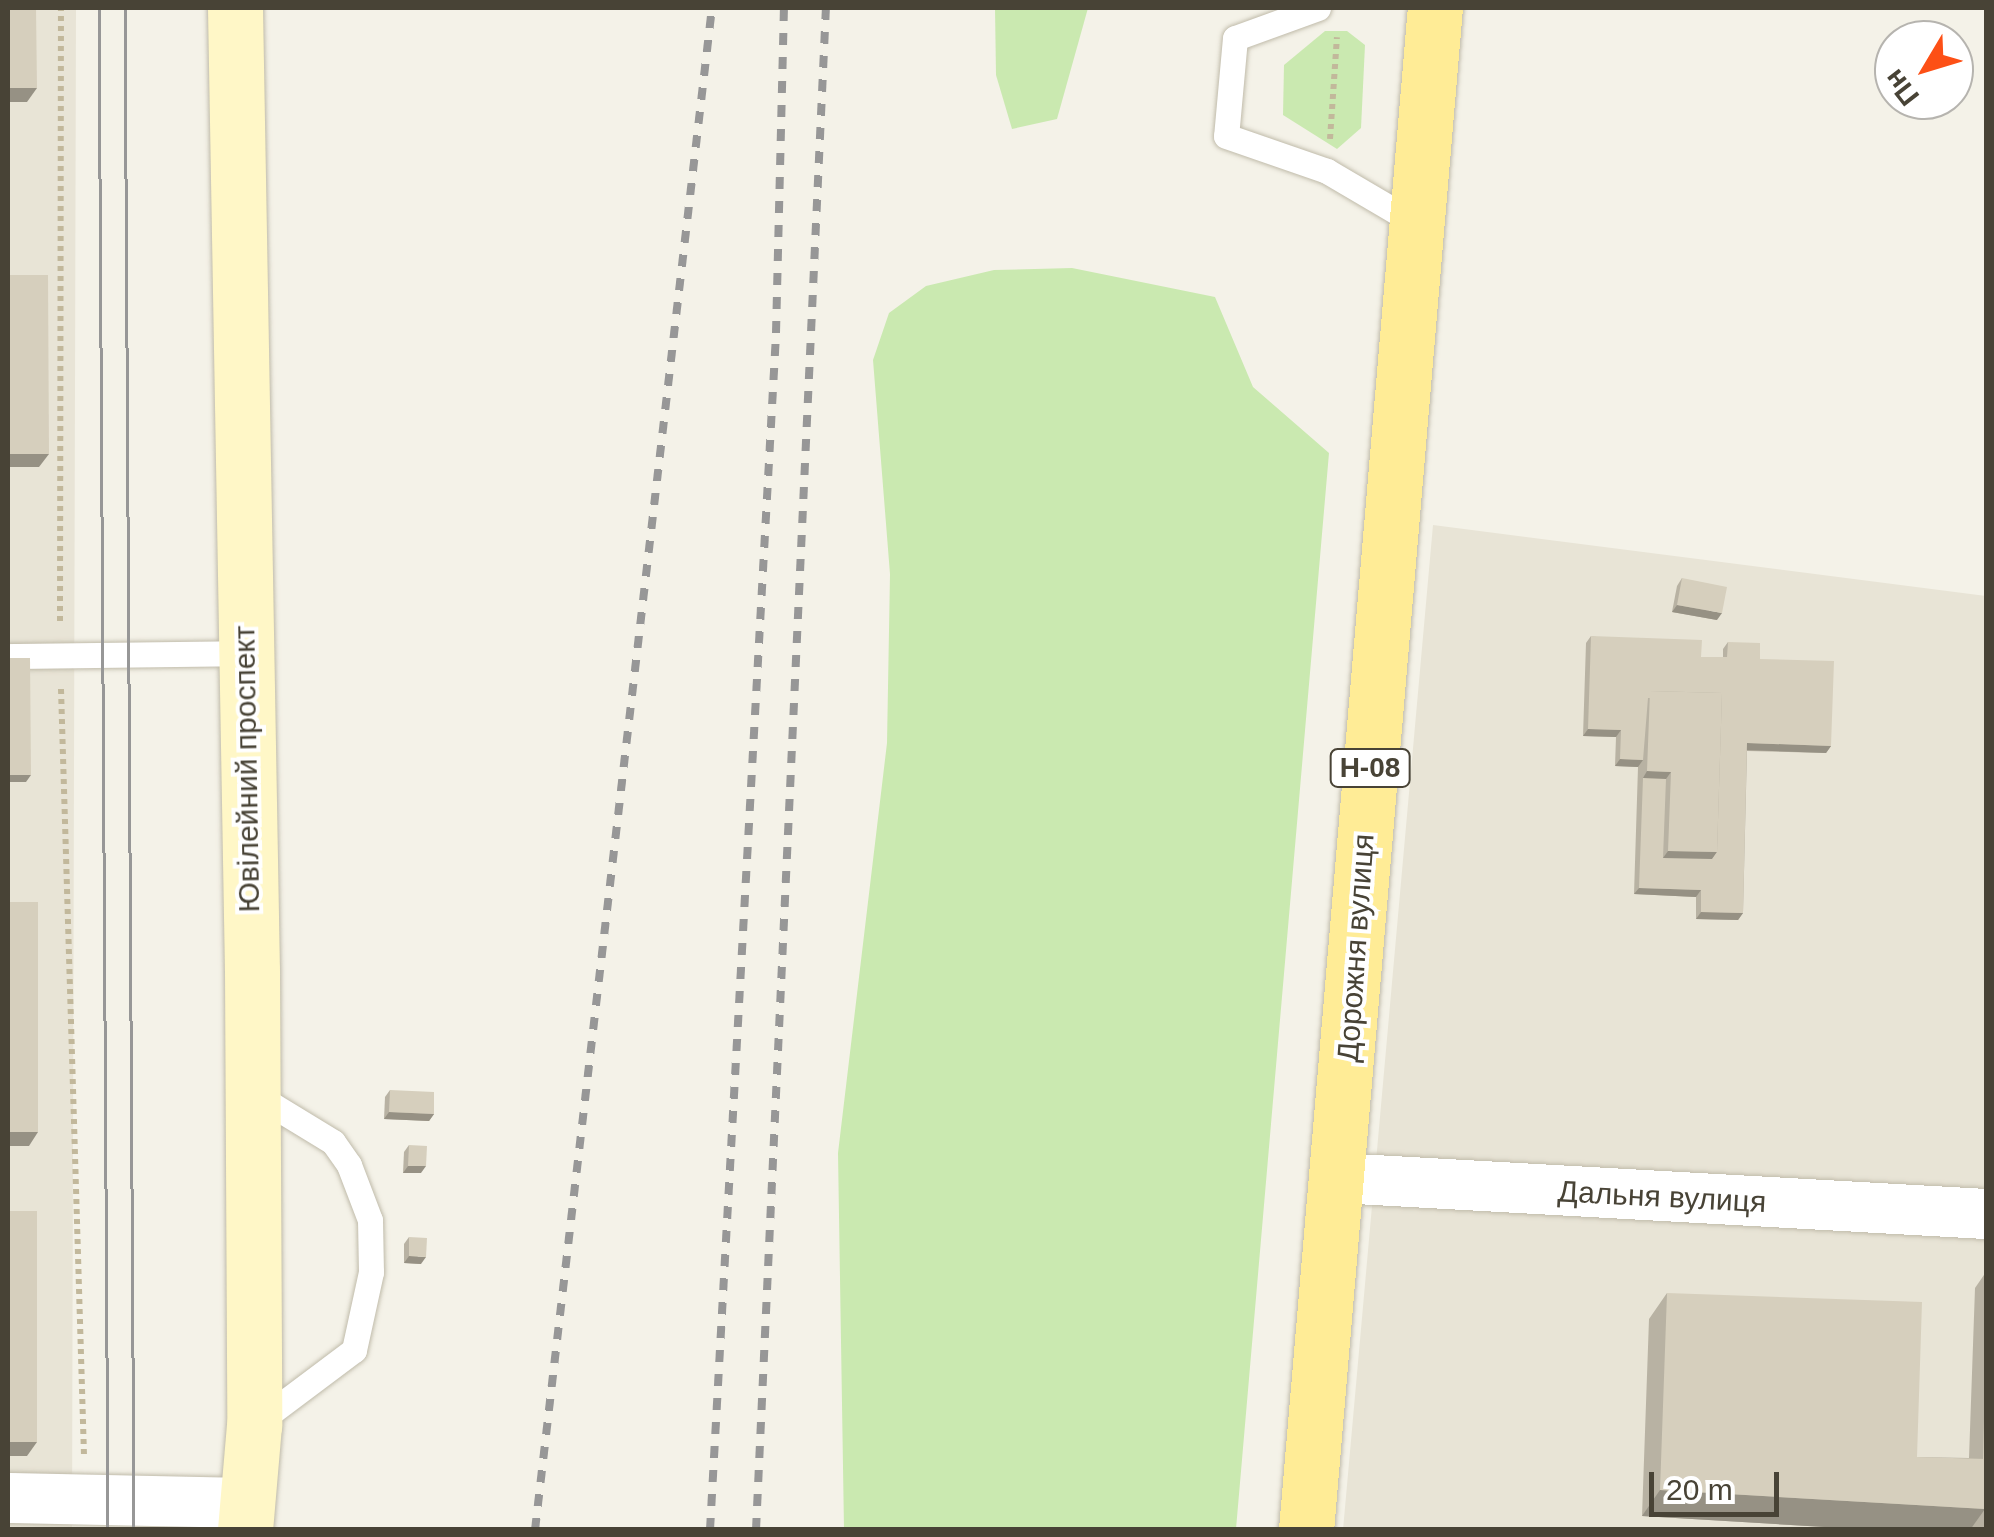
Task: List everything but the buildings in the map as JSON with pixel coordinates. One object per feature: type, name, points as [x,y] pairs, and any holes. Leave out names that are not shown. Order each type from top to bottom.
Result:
[{"type":"main road","name":"Ювілейний проспект","points":[[235,8],[254,1425],[245,1516]]},
{"type":"main road","name":"Дорожня вулиця","points":[[1306,1530],[1338,1178],[1412,222],[1435,8]]},
{"type":"street","name":"Дальня вулиця","points":[[1338,1178],[1986,1214]]},
{"type":"street","points":[[8,1498],[85,1500],[245,1516]]},
{"type":"lane","points":[[1318,8],[1236,38],[1226,136],[1328,170],[1412,222]]},
{"type":"lane","points":[[8,656],[245,652]]},
{"type":"lane","points":[[250,1092],[333,1142],[349,1166],[370,1220],[371,1272],[354,1350],[254,1425]]},
{"type":"path","points":[[61,8],[60,656],[85,1500]]},
{"type":"path","points":[[1328,170],[1338,26]]},
{"type":"shaded area","points":[[8,8],[76,8],[72,1529],[8,1530]]},
{"type":"shaded area","points":[[1433,525],[1986,596],[1986,1529],[1343,1530]]},
{"type":"green space","points":[[995,8],[1088,8],[1057,119],[1012,129],[996,75]]},
{"type":"green space","points":[[1325,31],[1347,31],[1365,45],[1361,128],[1337,149],[1283,115],[1284,65]]},
{"type":"green space","points":[[1072,268],[1215,297],[1253,387],[1329,453],[1236,1529],[844,1529],[838,1153],[887,743],[890,574],[873,360],[889,313],[926,286],[994,270]]},
{"type":"tram line","points":[[99,8],[108,1530]]},
{"type":"tram line","points":[[125,8],[134,1530]]},
{"type":"railway","points":[[535,1530],[712,8]]},
{"type":"railway","points":[[710,1530],[776,333],[784,8]]},
{"type":"railway","points":[[756,1530],[826,8]]}]
